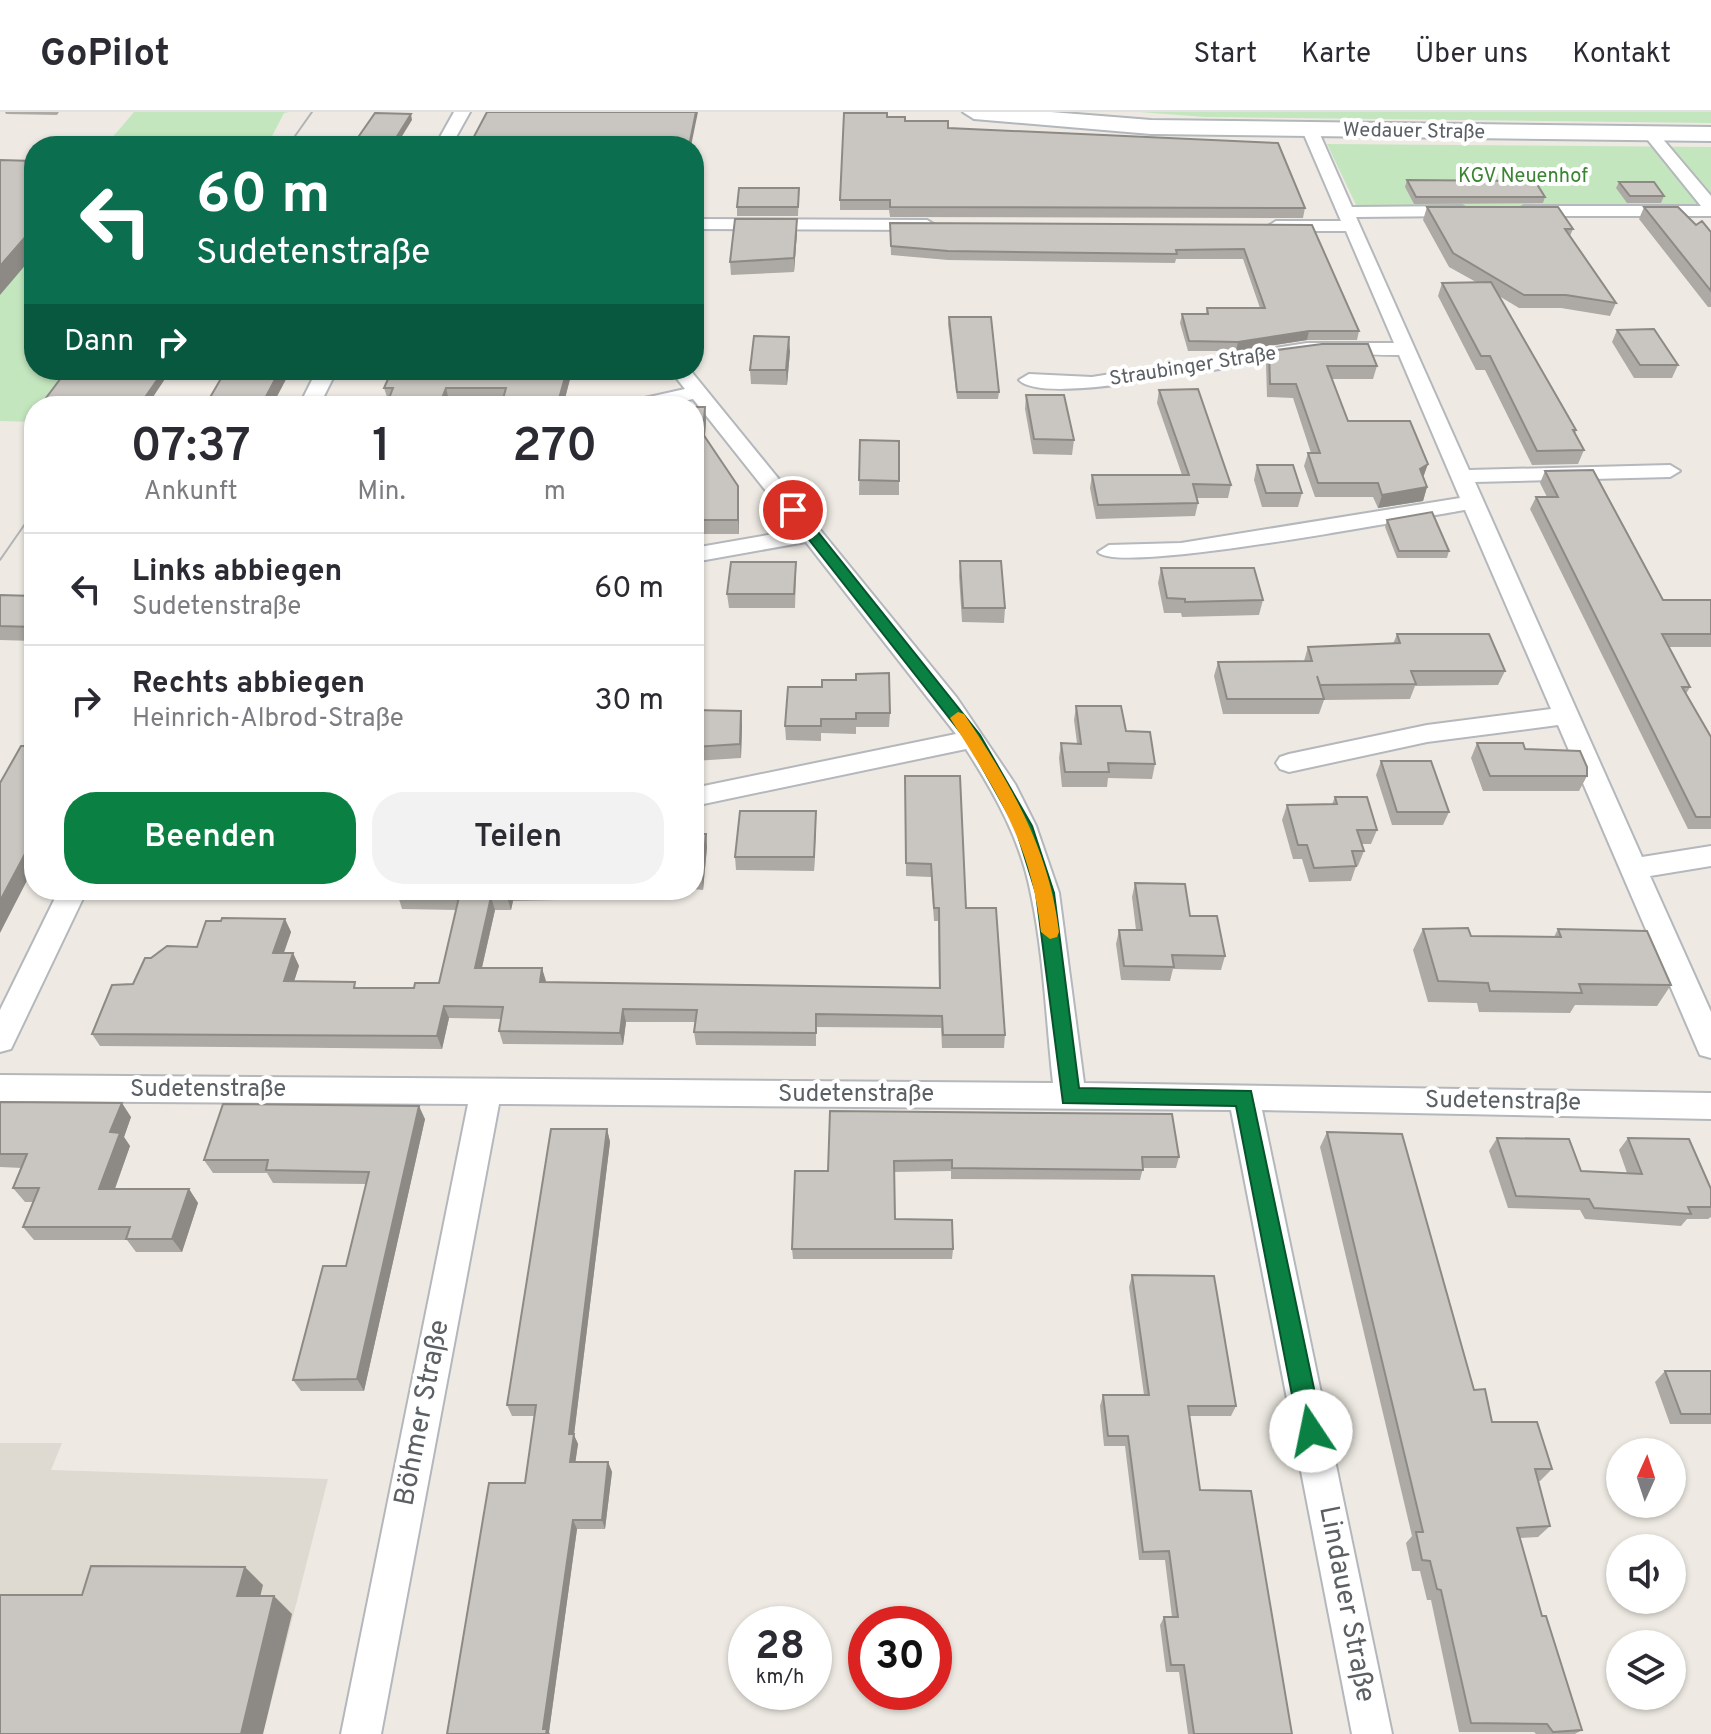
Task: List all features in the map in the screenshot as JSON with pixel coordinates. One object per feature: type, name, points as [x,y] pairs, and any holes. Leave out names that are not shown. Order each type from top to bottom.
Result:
[{"type":"street","points":[[449,136],[462,112]]},
{"type":"street","name":"Wedauer Straße","points":[[974,112],[1151,127],[1711,134]]},
{"type":"street","points":[[1310,130],[1711,1046]]},
{"type":"street","points":[[1651,134],[1711,209]]},
{"type":"street","points":[[1504,211],[1711,209]]},
{"type":"street","points":[[1258,226],[1473,211]]},
{"type":"street","points":[[704,224],[945,225]]},
{"type":"street","name":"Straubinger Straße","points":[[1029,380],[1092,383],[1307,349],[1406,349]]},
{"type":"street","points":[[688,380],[700,396]]},
{"type":"street","points":[[679,396],[697,392]]},
{"type":"street","points":[[704,401],[974,739],[1023,826],[1045,893],[1070,1097]]},
{"type":"street","points":[[1461,476],[1670,471]]},
{"type":"street","points":[[1109,552],[1181,550],[1473,502]]},
{"type":"street","points":[[704,553],[812,534]]},
{"type":"street","points":[[1289,763],[1358,746],[1499,721],[1566,716]]},
{"type":"street","points":[[704,795],[974,739]]},
{"type":"street","points":[[1633,869],[1711,856]]},
{"type":"street","points":[[0,1040],[68,900]]},
{"type":"street","name":"Sudetenstraße","points":[[0,1088],[1244,1097],[1711,1106]]},
{"type":"street","name":"Böhmer Straße","points":[[361,1734],[486,1093]]},
{"type":"street","name":"Lindauer Straße","points":[[1244,1097],[1372,1734]]},
{"type":"shaded area","points":[[0,1443],[62,1443],[51,1470],[328,1479],[263,1734],[0,1734]]},
{"type":"green space","points":[[134,112],[289,112],[284,113],[272,136],[114,136]]},
{"type":"green space","points":[[1139,112],[1711,112],[1711,123],[1205,117]]},
{"type":"green space","name":"KGV Neuenhof","points":[[1327,144],[1711,147],[1711,207],[1357,207]]},
{"type":"green space","points":[[24,242],[24,380],[104,380],[92,396],[24,396],[24,422],[0,421],[0,270]]},
{"type":"building","points":[[487,112],[696,112],[691,136],[474,136]]},
{"type":"building","points":[[375,113],[411,114],[397,136],[359,136]]},
{"type":"building","points":[[844,113],[887,113],[887,117],[905,117],[905,121],[948,121],[948,128],[1278,143],[1305,208],[890,207],[890,200],[840,200]]},
{"type":"building","points":[[0,160],[24,161],[24,238],[0,266]]},
{"type":"building","points":[[1407,180],[1535,181],[1545,197],[1416,197]]},
{"type":"building","points":[[1619,182],[1654,182],[1664,196],[1630,196]]},
{"type":"building","points":[[739,188],[799,188],[798,207],[737,207]]},
{"type":"building","points":[[1427,207],[1558,207],[1573,229],[1565,229],[1616,303],[1566,295],[1524,295],[1453,253]]},
{"type":"building","points":[[1644,207],[1678,207],[1696,225],[1702,221],[1711,232],[1711,291]]},
{"type":"building","points":[[735,219],[797,219],[794,258],[730,262]]},
{"type":"building","points":[[890,223],[1312,225],[1359,331],[1309,331],[1238,342],[1189,341],[1182,314],[1208,314],[1207,308],[1265,308],[1244,249],[1176,250],[1177,254],[948,251],[891,246]]},
{"type":"building","points":[[1491,282],[1576,430],[1573,430],[1584,450],[1537,451],[1490,356],[1481,356],[1442,283]]},
{"type":"building","points":[[949,317],[991,317],[999,392],[957,392]]},
{"type":"building","points":[[1654,329],[1678,365],[1640,365],[1617,330]]},
{"type":"building","points":[[754,336],[789,337],[786,370],[750,370]]},
{"type":"building","points":[[1322,344],[1368,344],[1377,366],[1327,366],[1348,421],[1410,421],[1428,464],[1420,469],[1427,487],[1382,495],[1378,483],[1318,483],[1308,453],[1320,453],[1296,384],[1270,384],[1269,351]]},
{"type":"building","points":[[60,380],[157,380],[146,396],[48,396]]},
{"type":"building","points":[[220,380],[275,380],[266,396],[211,396]]},
{"type":"building","points":[[388,380],[564,380],[560,396],[504,396],[506,388],[446,388],[443,396],[390,396],[393,388],[384,388]]},
{"type":"building","points":[[1198,389],[1231,485],[1193,484],[1198,503],[1098,505],[1092,475],[1189,475],[1159,390]]},
{"type":"building","points":[[1026,395],[1064,395],[1074,440],[1034,439]]},
{"type":"building","points":[[704,435],[738,486],[738,520],[704,520]]},
{"type":"building","points":[[860,440],[899,441],[899,481],[859,480]]},
{"type":"building","points":[[1257,465],[1293,465],[1302,493],[1266,493]]},
{"type":"building","points":[[1593,470],[1663,600],[1711,600],[1711,634],[1662,634],[1690,687],[1682,687],[1711,737],[1711,817],[1696,817],[1536,497],[1558,497],[1545,471]]},
{"type":"building","points":[[1432,512],[1449,551],[1399,551],[1387,520]]},
{"type":"building","points":[[960,561],[1001,561],[1005,608],[963,608]]},
{"type":"building","points":[[731,562],[796,562],[794,594],[727,594]]},
{"type":"building","points":[[1161,568],[1254,568],[1263,600],[1185,602],[1185,599],[1167,598]]},
{"type":"building","points":[[0,595],[24,596],[24,627],[0,626]]},
{"type":"building","points":[[1397,634],[1489,634],[1505,671],[1411,671],[1416,684],[1320,685],[1317,676],[1324,699],[1227,699],[1218,662],[1312,661],[1308,647],[1400,643]]},
{"type":"building","points":[[889,673],[890,713],[856,713],[856,719],[821,719],[821,726],[785,726],[788,687],[822,687],[822,680],[856,680],[856,674]]},
{"type":"building","points":[[1076,706],[1121,706],[1126,731],[1150,732],[1155,764],[1108,763],[1109,772],[1065,772],[1061,743],[1081,744]]},
{"type":"building","points":[[704,710],[741,711],[740,744],[704,746]]},
{"type":"building","points":[[1477,743],[1523,743],[1525,749],[1580,751],[1587,767],[1587,776],[1490,776]]},
{"type":"building","points":[[21,746],[24,746],[24,856],[0,901],[0,783]]},
{"type":"building","points":[[1381,761],[1431,761],[1449,812],[1397,812]]},
{"type":"building","points":[[905,776],[960,776],[966,908],[996,908],[1005,1035],[943,1035],[942,1016],[816,1014],[816,1033],[694,1032],[697,1010],[623,1009],[620,1033],[499,1031],[503,1007],[444,1006],[437,1036],[92,1034],[112,985],[133,984],[145,958],[151,958],[167,946],[197,947],[206,921],[221,921],[222,918],[285,919],[273,953],[293,953],[284,981],[355,982],[354,988],[414,988],[415,983],[439,983],[458,900],[490,900],[475,968],[542,968],[540,982],[940,988],[939,908],[934,908],[931,864],[906,863]]},
{"type":"building","points":[[1335,797],[1367,797],[1377,830],[1357,830],[1364,851],[1352,851],[1356,866],[1314,868],[1307,845],[1298,845],[1287,805],[1337,804]]},
{"type":"building","points":[[740,811],[816,811],[814,857],[735,857]]},
{"type":"building","points":[[1135,883],[1185,884],[1190,916],[1217,916],[1225,956],[1172,955],[1174,967],[1124,966],[1119,930],[1142,930]]},
{"type":"building","points":[[1468,928],[1471,936],[1561,937],[1558,929],[1647,931],[1671,985],[1579,984],[1582,993],[1490,991],[1488,983],[1438,981],[1423,929]]},
{"type":"building","points":[[0,1102],[122,1103],[110,1132],[120,1133],[99,1189],[189,1189],[172,1239],[126,1239],[130,1227],[23,1227],[39,1188],[13,1188],[27,1154],[0,1154]]},
{"type":"building","points":[[223,1104],[419,1106],[357,1379],[293,1380],[323,1266],[346,1266],[369,1172],[266,1170],[268,1160],[204,1160]]},
{"type":"building","points":[[830,1111],[1172,1114],[1179,1157],[1142,1157],[1143,1170],[952,1168],[952,1160],[894,1161],[895,1219],[952,1220],[953,1249],[792,1249],[795,1171],[828,1171]]},
{"type":"building","points":[[551,1129],[607,1129],[569,1434],[574,1434],[570,1462],[608,1462],[602,1520],[573,1520],[543,1729],[547,1729],[546,1734],[447,1734],[489,1483],[525,1483],[536,1405],[507,1405]]},
{"type":"building","points":[[1327,1132],[1402,1134],[1474,1390],[1485,1389],[1492,1422],[1537,1422],[1552,1469],[1535,1469],[1550,1526],[1517,1528],[1542,1616],[1546,1616],[1582,1730],[1553,1732],[1547,1724],[1471,1723],[1441,1590],[1437,1589],[1430,1561],[1422,1560],[1416,1532],[1423,1532]]},
{"type":"building","points":[[1497,1138],[1569,1139],[1581,1171],[1642,1174],[1628,1138],[1689,1139],[1711,1189],[1711,1207],[1688,1207],[1691,1214],[1594,1208],[1589,1199],[1516,1196]]},
{"type":"building","points":[[1132,1275],[1214,1276],[1236,1406],[1188,1406],[1200,1490],[1251,1491],[1292,1734],[1194,1734],[1184,1665],[1171,1665],[1164,1617],[1178,1617],[1169,1551],[1143,1552],[1128,1436],[1108,1436],[1103,1395],[1149,1395]]},
{"type":"building","points":[[1665,1371],[1711,1371],[1711,1414],[1681,1414]]},
{"type":"building","points":[[91,1566],[245,1567],[237,1596],[274,1596],[241,1734],[0,1734],[0,1595],[82,1595]]},
{"type":"tram line","points":[[295,136],[312,112]]},
{"type":"tram line","points":[[0,560],[24,525]]},
{"type":"slow traffic","points":[[958,718],[1002,784],[1023,826],[1045,893],[1050,932]]},
{"type":"route","points":[[793,510],[974,739],[1023,826],[1045,893],[1070,1097],[1244,1097],[1311,1431]]}]
